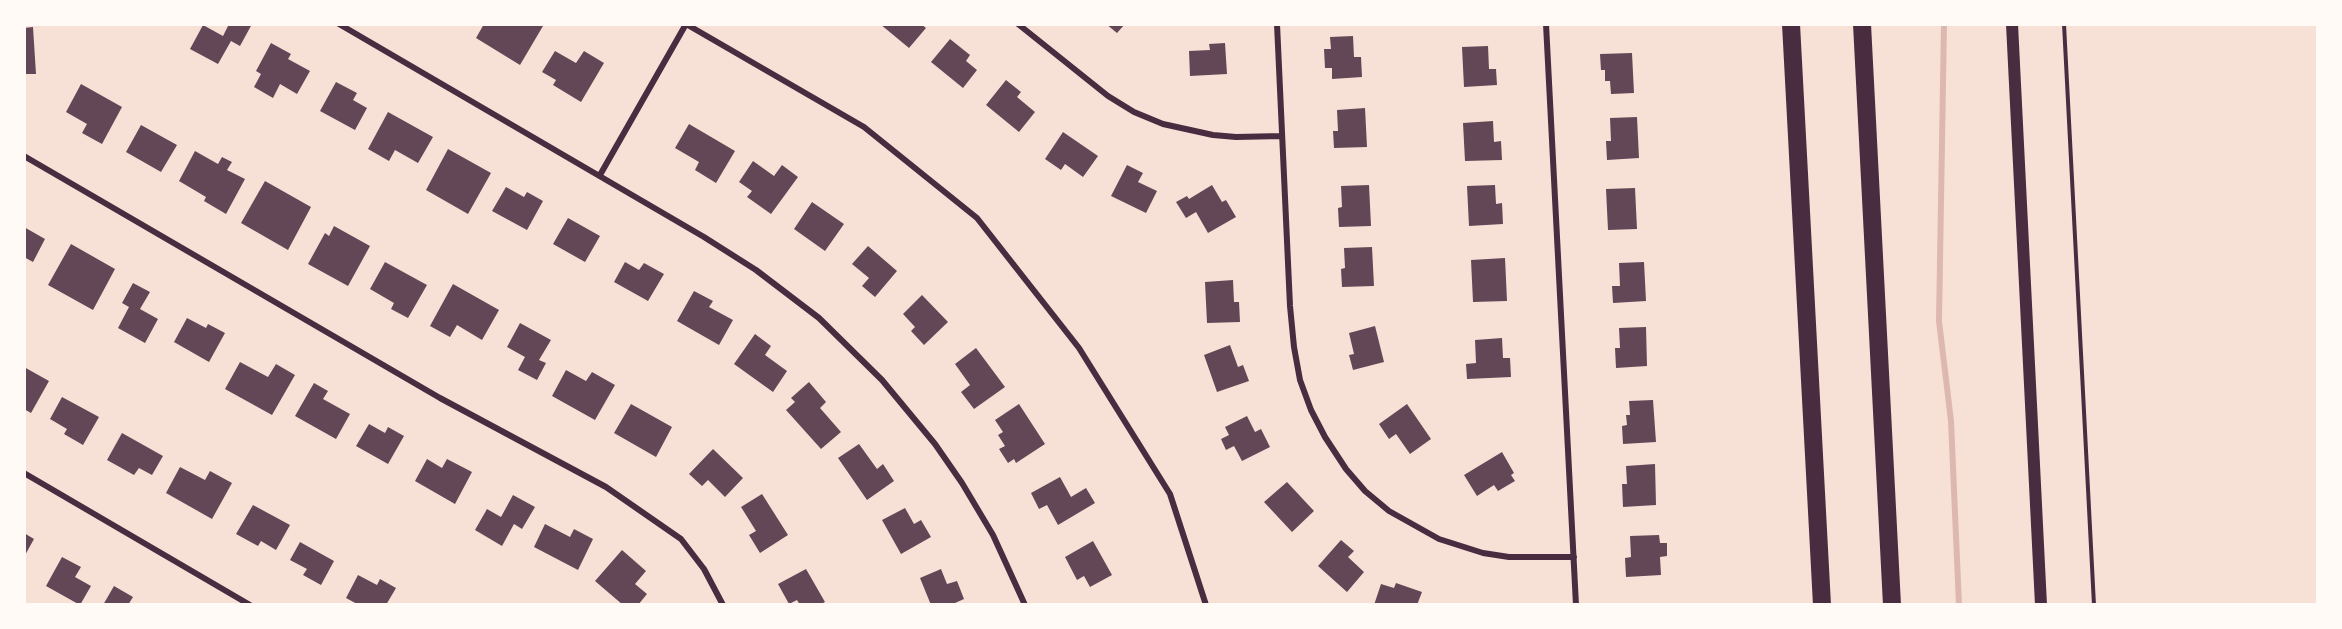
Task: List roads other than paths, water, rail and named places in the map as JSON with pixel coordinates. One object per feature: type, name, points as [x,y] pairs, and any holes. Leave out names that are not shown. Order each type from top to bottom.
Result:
[{"type":"highway","points":[[1791,24],[1822,605]]},
{"type":"highway","points":[[1862,24],[1892,605]]},
{"type":"main road","points":[[2012,24],[2041,605]]},
{"type":"street","points":[[339,24],[704,237],[772,281],[819,318],[907,408],[962,483],[993,535],[1025,605]]},
{"type":"street","points":[[600,175],[686,24],[864,127],[977,218],[1079,348],[1170,494],[1206,605]]},
{"type":"street","points":[[1018,24],[1108,96],[1134,112],[1163,124],[1214,135],[1282,136]]},
{"type":"street","points":[[1276,24],[1290,306],[1298,369],[1311,410],[1325,437],[1346,469],[1365,491],[1389,511],[1439,539],[1483,554],[1509,557],[1574,557]]},
{"type":"street","points":[[1546,24],[1576,605]]},
{"type":"street","points":[[24,156],[440,398],[606,487],[681,539],[704,569],[723,605]]},
{"type":"street","points":[[24,473],[250,605]]},
{"type":"waterway","points":[[1944,24],[1939,321],[1951,421],[1959,605]]}]
